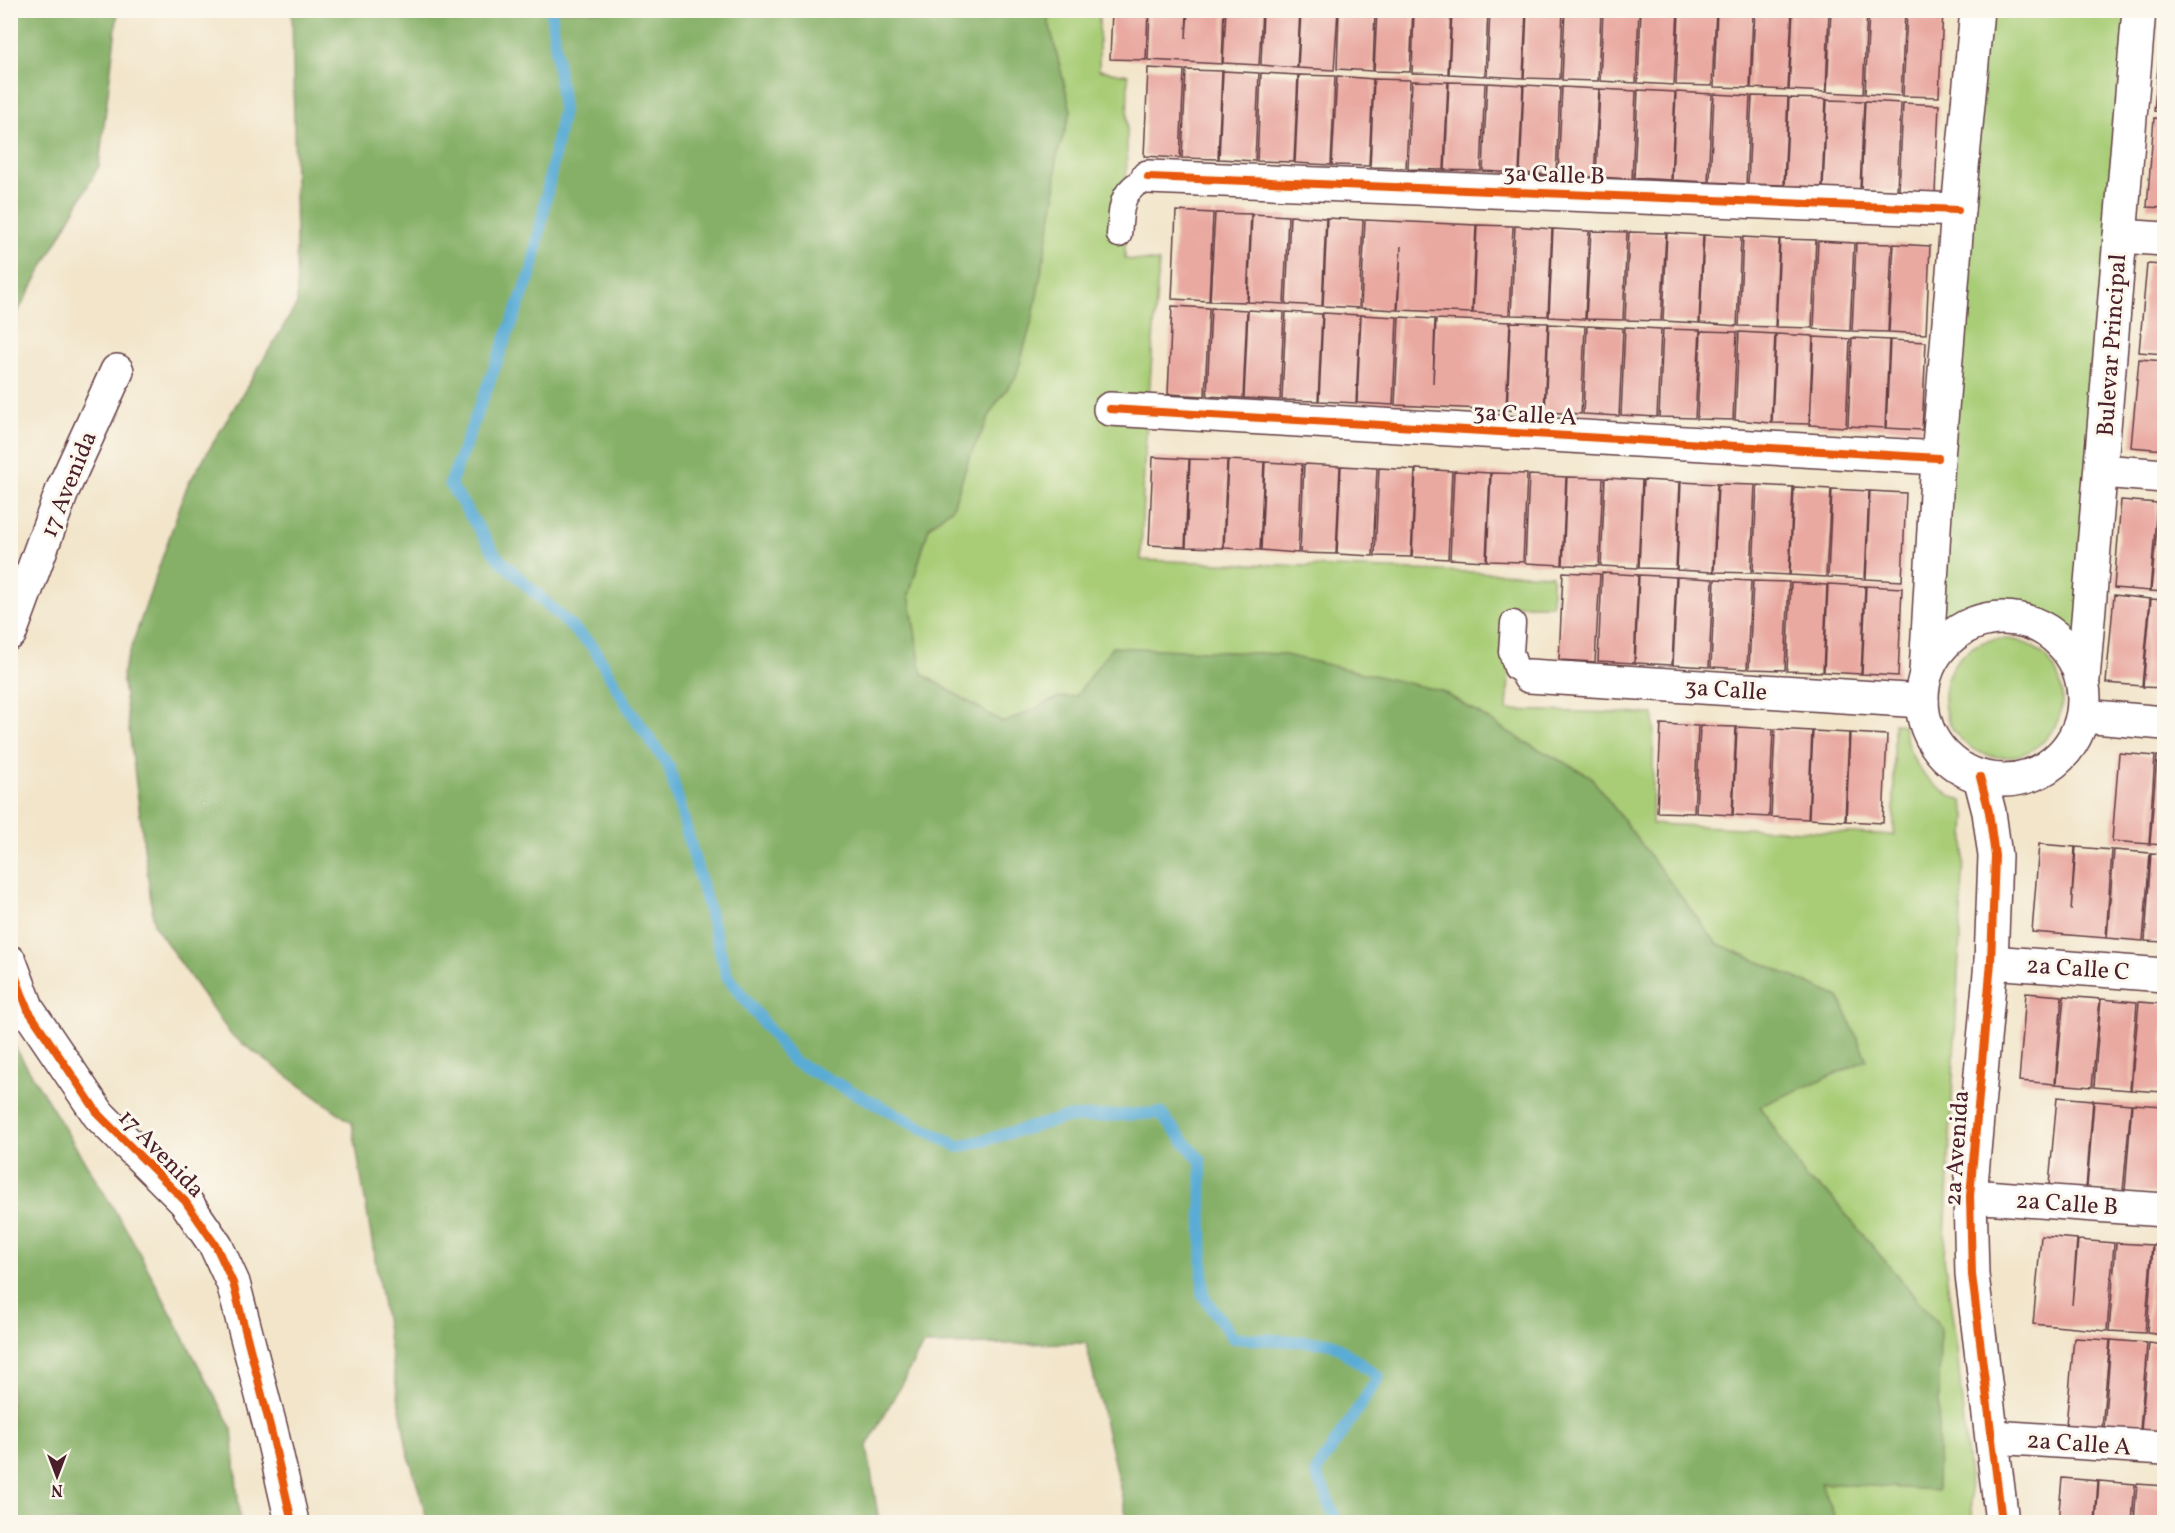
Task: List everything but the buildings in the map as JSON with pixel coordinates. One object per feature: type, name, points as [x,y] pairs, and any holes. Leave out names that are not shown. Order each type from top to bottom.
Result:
[{"type":"street","points":[[1924,687],[1934,656],[1944,643],[1973,623],[2007,618],[2041,627],[2068,648],[2083,679],[2085,702],[2079,730],[2064,754],[2053,764],[2027,777],[1999,780],[1980,777],[1955,764],[1936,744],[1927,727],[1924,687],[1938,458],[1977,10]]},
{"type":"street","name":"Bulevar Principal","points":[[2083,679],[2139,10]]},
{"type":"street","name":"3a Calle B","points":[[1148,177],[1958,210]]},
{"type":"street","points":[[2120,236],[2164,240]]},
{"type":"street","name":"17 Avenida","points":[[10,633],[63,489],[117,371]]},
{"type":"street","name":"3a Calle A","points":[[1110,409],[1938,458]]},
{"type":"street","points":[[2102,471],[2164,476]]},
{"type":"street","name":"3a Calle","points":[[1530,676],[1924,687]]},
{"type":"street","points":[[2083,716],[2164,723]]},
{"type":"street","name":"2a Avenida","points":[[1980,777],[1989,812],[1995,856],[1990,962],[1970,1196],[1972,1275],[2002,1522]]},
{"type":"street","name":"2a Avenida","points":[[1995,856],[2005,815],[2015,794],[2027,777]]},
{"type":"street","name":"17 Avenida","points":[[10,962],[28,1010],[99,1115],[185,1201],[216,1246],[233,1283],[292,1522]]},
{"type":"street","name":"2a Calle C","points":[[1990,962],[2164,975]]},
{"type":"street","name":"2a Calle B","points":[[1970,1196],[2164,1210]]},
{"type":"street","name":"2a Calle A","points":[[1992,1437],[2164,1448]]},
{"type":"lane","points":[[1119,235],[1123,201],[1132,185],[1148,177]]},
{"type":"lane","points":[[1513,623],[1511,652],[1516,668],[1530,676]]},
{"type":"green space","points":[[11,10],[118,11],[99,166],[11,324]]},
{"type":"green space","points":[[292,11],[1046,11],[1071,111],[1056,159],[1055,198],[1033,317],[1016,377],[995,405],[969,458],[953,507],[929,527],[909,595],[922,674],[1004,723],[1058,698],[1076,696],[1112,647],[1281,654],[1442,691],[1525,742],[1590,776],[1716,943],[1839,997],[1867,1060],[1760,1106],[1806,1179],[1828,1193],[1940,1327],[1937,1490],[1821,1483],[1837,1522],[1128,1522],[1086,1343],[923,1345],[867,1446],[879,1522],[428,1522],[407,1449],[352,1123],[231,1035],[154,925],[122,674],[187,486],[297,304]]},
{"type":"green space","points":[[1046,11],[1099,15],[1099,70],[1128,75],[1125,259],[1159,262],[1144,462],[1141,560],[1552,575],[1552,605],[1513,605],[1507,710],[1654,714],[1652,824],[1894,835],[1894,723],[1903,725],[1910,751],[1922,772],[1939,788],[1962,801],[1966,815],[1944,1258],[1957,1349],[1973,1522],[1837,1522],[1821,1483],[1937,1489],[1940,1327],[1828,1193],[1806,1179],[1760,1106],[1866,1060],[1839,997],[1716,943],[1590,776],[1525,742],[1112,648],[1076,696],[1058,698],[1004,723],[922,674],[909,595],[929,527],[953,507],[969,458],[995,405],[1016,377],[1055,198],[1056,159],[1071,111]]},
{"type":"green space","points":[[1977,11],[2139,11],[2076,663],[2061,644],[2045,630],[2026,622],[2007,618],[1987,620],[1968,627],[1950,639],[1934,656]]},
{"type":"green space","points":[[2003,639],[2026,643],[2045,656],[2058,675],[2062,698],[2058,721],[2045,740],[2026,753],[2003,757],[1980,753],[1961,740],[1948,721],[1944,698],[1948,675],[1961,656],[1980,643]]},
{"type":"green space","points":[[10,1039],[131,1237],[232,1429],[240,1522],[11,1522]]},
{"type":"waterway","points":[[551,10],[563,110],[532,270],[450,484],[497,557],[593,647],[633,715],[669,767],[727,976],[793,1061],[959,1147],[1064,1118],[1160,1113],[1201,1161],[1203,1295],[1233,1338],[1332,1343],[1379,1377],[1316,1472],[1337,1522]]},
{"type":"cycle path","points":[[1148,177],[1958,210]]},
{"type":"cycle path","points":[[1110,409],[1938,458]]},
{"type":"cycle path","points":[[1980,777],[1989,812],[1995,856],[1991,962],[1970,1196],[1972,1275],[2002,1522]]},
{"type":"cycle path","points":[[10,962],[28,1010],[99,1115],[185,1201],[216,1246],[233,1283],[292,1522]]}]
